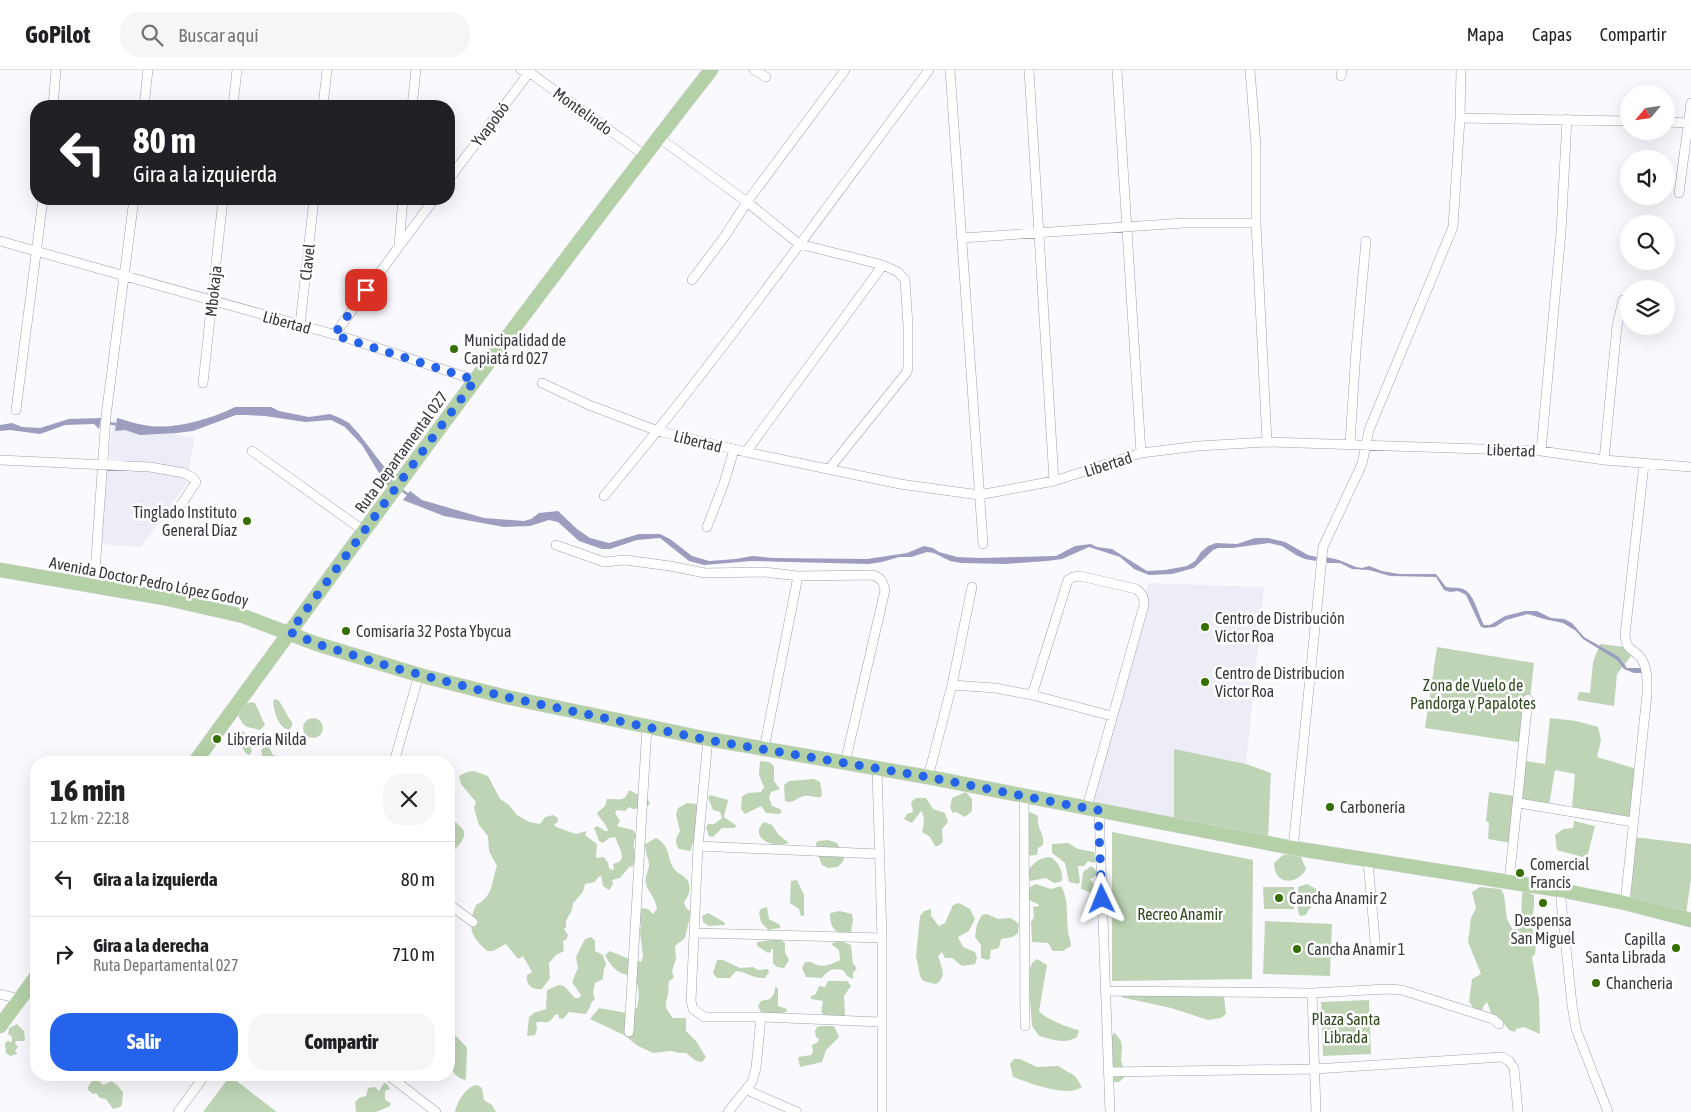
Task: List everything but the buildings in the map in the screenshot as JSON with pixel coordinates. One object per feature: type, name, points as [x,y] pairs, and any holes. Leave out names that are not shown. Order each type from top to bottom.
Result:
[{"type":"main road","name":"Ruta Departamental 027","points":[[199,756],[475,380],[658,137],[711,70]]},
{"type":"main road","name":"Avenida Doctor Pedro López Godoy","points":[[0,570],[164,598],[243,616],[290,632],[317,644],[419,675],[506,697],[708,740],[928,777],[1293,848],[1560,890],[1625,903],[1691,920]]},
{"type":"main road","points":[[0,1026],[30,986]]},
{"type":"street","points":[[54,100],[56,70]]},
{"type":"street","points":[[145,100],[148,70]]},
{"type":"street","points":[[234,100],[237,70]]},
{"type":"street","points":[[324,100],[327,70]]},
{"type":"street","points":[[413,100],[416,70]]},
{"type":"street","points":[[754,70],[766,77]]},
{"type":"street","points":[[692,280],[845,70]]},
{"type":"street","points":[[604,496],[658,431],[929,70]]},
{"type":"street","points":[[950,70],[984,544]]},
{"type":"street","points":[[1028,70],[1054,481]]},
{"type":"street","points":[[1117,70],[1141,453]]},
{"type":"street","points":[[1250,70],[1256,146],[1256,223],[1267,442]]},
{"type":"street","points":[[1293,848],[1323,547],[1362,464],[1370,430],[1453,227],[1462,70]]},
{"type":"street","name":"Montelindo","points":[[527,71],[644,156]]},
{"type":"street","name":"Yvapobó","points":[[455,171],[527,71]]},
{"type":"street","points":[[1679,193],[1691,103]]},
{"type":"street","points":[[1460,118],[1620,121]]},
{"type":"street","points":[[1541,451],[1561,232],[1567,119]]},
{"type":"street","points":[[1675,122],[1688,123]]},
{"type":"street","points":[[658,137],[747,202],[799,244],[883,265],[898,272],[905,280],[908,367],[902,378],[829,469]]},
{"type":"street","points":[[16,410],[42,205]]},
{"type":"street","points":[[94,586],[106,416],[133,205]]},
{"type":"street","name":"Mbokaja","points":[[203,383],[222,205]]},
{"type":"street","name":"Clavel","points":[[300,325],[313,205]]},
{"type":"street","points":[[399,245],[402,205]]},
{"type":"street","points":[[334,335],[429,205]]},
{"type":"street","points":[[962,238],[1184,223],[1256,223]]},
{"type":"street","name":"Libertad","points":[[0,241],[300,325],[475,380]]},
{"type":"street","points":[[1350,443],[1366,242]]},
{"type":"street","points":[[746,452],[883,265]]},
{"type":"street","points":[[1604,460],[1617,326],[1620,313]]},
{"type":"street","name":"Libertad","points":[[542,383],[589,405],[658,431],[734,450],[900,484],[979,495],[1054,481],[1141,453],[1198,446],[1267,442],[1350,443],[1541,451],[1604,460],[1691,467]]},
{"type":"street","points":[[707,527],[734,450]]},
{"type":"street","points":[[252,451],[364,532]]},
{"type":"street","points":[[0,460],[150,467],[184,473],[194,478],[196,482],[181,505]]},
{"type":"street","points":[[1625,903],[1647,694],[1644,665],[1640,657],[1629,650],[1626,645],[1644,464]]},
{"type":"street","points":[[556,545],[604,562],[625,560],[705,573],[764,572],[798,576],[873,575],[880,578],[885,590],[844,763]]},
{"type":"street","points":[[764,749],[798,576]]},
{"type":"street","points":[[1032,695],[1068,580],[1080,576],[1136,589],[1141,592],[1144,598],[1144,605],[1112,716],[1093,808],[1105,991],[1110,1112]]},
{"type":"street","points":[[928,777],[952,685],[972,587]]},
{"type":"street","points":[[396,756],[419,675]]},
{"type":"street","points":[[952,685],[995,688],[1032,695],[1112,716]]},
{"type":"street","points":[[1509,882],[1528,698]]},
{"type":"street","points":[[629,1032],[647,726]]},
{"type":"street","points":[[708,740],[698,846],[691,1001],[693,1009],[704,1017],[760,1017],[881,1022]]},
{"type":"street","points":[[877,768],[882,938],[882,1112]]},
{"type":"street","points":[[1024,795],[1025,1026]]},
{"type":"street","points":[[1518,803],[1633,822]]},
{"type":"street","points":[[698,846],[879,854]]},
{"type":"street","points":[[1368,861],[1376,952]]},
{"type":"street","points":[[1560,890],[1576,1029],[1608,1112]]},
{"type":"street","points":[[455,909],[472,922]]},
{"type":"street","points":[[695,933],[882,938]]},
{"type":"street","points":[[1105,991],[1312,993],[1386,989],[1402,990],[1493,1019],[1498,1024]]},
{"type":"street","points":[[1312,993],[1316,1112]]},
{"type":"street","points":[[0,994],[20,999]]},
{"type":"street","points":[[728,1112],[752,1082],[756,1068],[760,1017]]},
{"type":"street","points":[[1108,1072],[1315,1069],[1502,1057],[1510,1061],[1514,1068],[1518,1112]]},
{"type":"street","points":[[178,1112],[201,1081]]},
{"type":"street","points":[[396,1081],[436,1112]]},
{"type":"street","points":[[747,1090],[797,1112]]},
{"type":"shaded area","points":[[113,420],[194,438],[189,474],[191,478],[141,547],[99,544]]},
{"type":"shaded area","points":[[1148,583],[1264,587],[1246,764],[1174,749],[1174,820],[1090,807]]},
{"type":"green space","points":[[1600,644],[1625,647],[1631,656],[1617,674],[1614,706],[1577,700],[1579,692],[1590,693],[1593,662]]},
{"type":"green space","name":"Zona de Vuelo de Pandorga y Papalotes","points":[[1437,647],[1534,663],[1525,743],[1425,728]]},
{"type":"green space","points":[[277,699],[292,722],[289,730],[277,718],[273,700]]},
{"type":"green space","points":[[255,703],[265,725],[260,730],[245,725],[238,715],[246,704]]},
{"type":"green space","points":[[313,718],[320,721],[323,728],[320,735],[313,738],[306,735],[303,728],[306,721]]},
{"type":"green space","points":[[1550,718],[1576,721],[1598,727],[1601,740],[1597,757],[1637,769],[1631,820],[1572,807],[1575,774],[1555,770],[1549,805],[1520,800],[1526,761],[1545,764]]},
{"type":"green space","points":[[241,731],[245,733],[246,742],[250,744],[252,752],[249,755],[234,740],[233,735]]},
{"type":"green space","points":[[266,746],[269,747],[273,755],[276,756],[262,756],[261,750]]},
{"type":"green space","points":[[1174,749],[1246,764],[1271,773],[1268,840],[1174,820]]},
{"type":"green space","points":[[760,761],[769,762],[774,766],[774,781],[780,789],[771,792],[769,797],[772,806],[780,809],[782,812],[779,814],[766,813],[761,806],[745,814],[741,809],[742,796],[748,793],[761,792],[764,787],[759,775]]},
{"type":"green space","points":[[474,771],[488,776],[500,799],[509,805],[517,815],[529,822],[540,824],[545,817],[553,815],[558,818],[554,825],[556,827],[576,834],[587,831],[585,835],[597,844],[596,857],[604,857],[609,868],[612,870],[614,870],[613,864],[619,862],[622,858],[621,851],[615,837],[609,838],[603,843],[599,841],[594,828],[597,826],[608,831],[597,813],[605,806],[607,799],[623,799],[629,790],[647,799],[650,803],[647,807],[633,809],[629,807],[625,811],[617,810],[615,813],[620,821],[617,826],[633,830],[636,835],[634,844],[635,862],[620,878],[612,880],[613,884],[609,890],[603,886],[601,876],[595,882],[585,884],[583,892],[573,903],[572,910],[566,921],[564,929],[568,935],[567,939],[563,941],[564,951],[556,955],[549,963],[550,978],[542,989],[532,988],[528,984],[527,975],[532,972],[523,956],[518,959],[506,944],[493,951],[487,951],[477,940],[472,930],[473,912],[476,905],[489,893],[497,866],[489,851],[488,836],[479,825],[474,808],[476,802],[461,784],[459,776]]},
{"type":"green space","points":[[814,779],[820,782],[821,797],[804,796],[792,801],[785,801],[784,785],[789,781]]},
{"type":"green space","points":[[966,792],[972,799],[972,811],[965,817],[956,812],[953,813],[950,808],[952,798]]},
{"type":"green space","points":[[1489,792],[1515,796],[1511,843],[1488,839],[1489,823],[1486,821]]},
{"type":"green space","points":[[710,795],[728,800],[724,817],[737,826],[734,828],[722,828],[713,837],[709,836],[706,827],[708,824],[714,824],[722,818],[720,812],[713,810],[708,798]]},
{"type":"green space","points":[[916,798],[926,798],[933,809],[945,813],[948,822],[942,829],[943,842],[938,846],[935,846],[930,837],[922,832],[924,821],[921,811],[912,823],[904,819],[907,814],[913,812],[911,802]]},
{"type":"green space","points":[[687,803],[698,806],[697,838],[692,845],[691,851],[679,849],[676,842],[680,831],[676,814],[678,808]]},
{"type":"green space","points":[[1030,812],[1038,816],[1043,845],[1038,848],[1037,855],[1024,856],[1023,823]]},
{"type":"green space","points":[[455,821],[464,832],[464,838],[455,849]]},
{"type":"green space","points":[[1574,821],[1595,826],[1588,854],[1582,857],[1557,850],[1555,835],[1563,829],[1573,828]]},
{"type":"green space","points":[[764,822],[772,825],[779,835],[789,843],[769,843],[760,837],[760,827]]},
{"type":"green space","name":"Recreo Anamir","points":[[1112,832],[1253,860],[1252,979],[1112,981]]},
{"type":"green space","points":[[1634,837],[1691,844],[1691,879],[1686,914],[1628,901]]},
{"type":"green space","points":[[656,838],[667,849],[673,867],[684,876],[690,887],[689,894],[684,902],[686,908],[691,912],[685,938],[675,946],[676,959],[672,971],[674,978],[669,981],[666,1006],[673,1018],[686,1018],[686,1031],[696,1041],[706,1057],[702,1062],[696,1061],[686,1053],[671,1051],[653,1053],[638,1046],[624,1035],[590,1019],[599,1008],[627,1013],[637,1008],[639,991],[637,983],[631,976],[616,970],[605,955],[610,951],[629,959],[635,958],[641,962],[643,956],[639,913],[642,908],[648,909],[653,914],[657,909],[646,884],[649,864],[645,844]]},
{"type":"green space","points":[[828,840],[837,843],[843,854],[844,860],[838,867],[828,868],[822,865],[817,853],[816,843]]},
{"type":"green space","points":[[1068,843],[1078,849],[1094,852],[1096,861],[1094,863],[1088,861],[1084,866],[1078,866],[1080,882],[1078,884],[1069,882],[1065,863],[1052,853],[1052,844]]},
{"type":"green space","points":[[1290,854],[1301,857],[1306,869],[1298,878],[1287,881],[1278,876],[1274,863],[1283,855]]},
{"type":"green space","points":[[1050,857],[1059,867],[1062,873],[1062,880],[1054,883],[1046,878],[1030,881],[1028,871],[1032,865],[1040,859]]},
{"type":"green space","points":[[1091,866],[1095,869],[1097,875],[1090,879],[1097,889],[1095,894],[1081,889],[1083,872]]},
{"type":"green space","points":[[797,880],[804,895],[804,916],[801,916],[799,909],[790,903],[791,881]]},
{"type":"green space","points":[[1036,884],[1051,889],[1061,886],[1064,891],[1071,946],[1063,951],[1053,951],[1048,943],[1032,942],[1031,922],[1034,917],[1033,907],[1039,906],[1029,900],[1028,893],[1030,887]]},
{"type":"green space","points":[[1307,884],[1322,892],[1327,901],[1323,905],[1313,906],[1306,915],[1300,916],[1297,906],[1298,887]]},
{"type":"green space","name":"Cancha Anamir 2","points":[[1263,887],[1294,887],[1294,909],[1264,909]]},
{"type":"green space","points":[[1480,887],[1501,889],[1504,895],[1507,919],[1513,930],[1520,928],[1523,890],[1534,895],[1531,922],[1536,944],[1535,954],[1532,957],[1539,999],[1540,1034],[1524,1027],[1516,1029],[1515,1032],[1509,1030],[1497,1015],[1492,1015],[1487,1002],[1482,1011],[1474,1009],[1469,1001],[1472,979],[1481,974],[1468,942],[1471,918],[1476,908],[1472,892]]},
{"type":"green space","points":[[959,903],[970,909],[975,919],[969,931],[958,937],[963,947],[975,952],[977,958],[975,964],[962,966],[952,958],[945,958],[942,952],[938,956],[943,972],[942,978],[936,984],[923,981],[920,976],[916,956],[920,916],[924,911],[931,909],[931,916],[939,926],[945,923],[953,905]]},
{"type":"green space","points":[[767,907],[769,919],[780,925],[780,928],[768,930],[761,922],[759,912]]},
{"type":"green space","points":[[840,911],[852,914],[851,933],[841,935],[832,926],[830,913]]},
{"type":"green space","points":[[708,913],[724,922],[725,925],[709,926],[703,922],[702,916]]},
{"type":"green space","points":[[987,914],[998,919],[1011,918],[1019,924],[1018,933],[1013,937],[1001,939],[999,948],[991,950],[990,959],[987,960],[981,958],[981,945],[975,937],[977,924],[982,915]]},
{"type":"green space","name":"Cancha Anamir 1","points":[[1265,921],[1332,924],[1330,976],[1263,974]]},
{"type":"green space","points":[[591,937],[595,941],[595,951],[603,955],[606,965],[603,979],[595,983],[593,993],[595,999],[586,1014],[569,1012],[563,1019],[559,1018],[558,1014],[555,1015],[548,1022],[536,1023],[535,1035],[527,1036],[529,1017],[546,1009],[547,990],[559,985],[564,986],[575,998],[579,998],[581,995],[572,982],[578,968],[576,957],[585,939]]},
{"type":"green space","points":[[780,939],[785,943],[785,952],[789,960],[784,968],[777,967],[773,963],[773,949],[768,953],[757,946],[757,942]]},
{"type":"green space","points":[[839,940],[851,945],[853,964],[857,968],[853,973],[853,979],[847,976],[843,970],[836,969],[829,971],[822,978],[806,977],[802,968],[805,962],[822,966],[840,960],[839,950],[831,944]]},
{"type":"green space","points":[[1037,959],[1047,965],[1039,1011],[1057,1023],[1079,1030],[1077,1037],[1067,1041],[1058,1041],[1039,1036],[1032,1026],[1029,987],[1030,969],[1032,963]]},
{"type":"green space","points":[[717,960],[723,960],[740,968],[768,969],[769,972],[765,978],[736,971],[730,978],[717,978],[713,973]]},
{"type":"green space","points":[[828,981],[847,981],[851,986],[844,996],[845,1015],[834,1021],[828,1019],[821,1012],[823,1001],[811,999],[811,996],[816,994],[819,986],[825,987]]},
{"type":"green space","points":[[775,987],[778,988],[778,1006],[787,1009],[786,1012],[773,1015],[761,1012],[758,1006],[761,1001],[770,999],[774,994]]},
{"type":"green space","points":[[1186,992],[1204,997],[1224,996],[1226,1014],[1221,1018],[1208,1020],[1171,1008],[1120,997],[1128,994]]},
{"type":"green space","name":"Plaza Santa Librada","points":[[1369,1000],[1371,1054],[1323,1056],[1321,1002]]},
{"type":"green space","points":[[17,1024],[24,1031],[25,1040],[16,1041],[15,1043],[18,1047],[15,1051],[17,1054],[10,1056],[6,1053],[5,1044],[7,1041],[12,1042],[12,1037],[8,1034],[9,1028]]},
{"type":"green space","points":[[820,1026],[834,1026],[839,1037],[826,1050],[822,1062],[800,1067],[798,1057],[811,1055],[813,1052],[812,1045],[818,1042],[819,1039],[816,1037],[815,1031]]},
{"type":"green space","points":[[1114,1032],[1121,1041],[1122,1048],[1121,1060],[1124,1078],[1119,1082],[1113,1082],[1109,1044]]},
{"type":"green space","points":[[455,1035],[467,1048],[466,1077],[465,1080],[455,1073]]},
{"type":"green space","points":[[1014,1059],[1020,1059],[1037,1067],[1058,1066],[1075,1076],[1082,1087],[1067,1091],[1058,1090],[1038,1086],[1013,1077],[1010,1064]]},
{"type":"green space","points":[[92,1081],[100,1081],[103,1085],[111,1081],[123,1092],[122,1105],[113,1109],[106,1099],[100,1098],[96,1093],[93,1094],[88,1090]]},
{"type":"green space","points":[[226,1081],[237,1081],[277,1112],[203,1112]]},
{"type":"green space","points":[[384,1083],[390,1089],[385,1091],[385,1100],[391,1103],[390,1106],[376,1112],[356,1112],[355,1102],[359,1098],[366,1096],[368,1088],[375,1087],[379,1091]]},
{"type":"green space","points":[[477,1085],[482,1088],[484,1100],[492,1105],[496,1112],[455,1112],[463,1095],[469,1088]]},
{"type":"water","points":[[235,407],[271,407],[279,411],[309,417],[330,414],[340,418],[349,423],[359,434],[395,481],[389,487],[362,445],[345,427],[331,420],[305,422],[265,416],[236,415],[193,431],[140,435],[125,430],[115,431],[117,418],[155,426],[178,425],[203,420]]},
{"type":"water","points":[[101,418],[99,429],[94,424],[65,425],[40,434],[10,430],[0,431],[0,425],[12,423],[22,427],[40,428],[69,419]]},
{"type":"water","points":[[410,491],[422,500],[484,518],[524,521],[531,519],[539,513],[558,511],[577,529],[590,538],[609,543],[639,534],[660,534],[670,539],[692,556],[709,561],[752,556],[867,559],[907,553],[924,546],[957,557],[1056,556],[1075,546],[1091,544],[1097,547],[1112,549],[1147,571],[1187,566],[1195,561],[1208,546],[1216,543],[1237,544],[1255,538],[1268,538],[1285,542],[1308,555],[1317,557],[1316,561],[1305,559],[1282,546],[1269,543],[1218,548],[1213,550],[1194,568],[1172,574],[1149,575],[1134,569],[1120,557],[1089,547],[1062,559],[1006,564],[961,563],[927,552],[911,557],[899,557],[868,564],[751,561],[704,565],[689,561],[660,538],[637,540],[610,549],[602,549],[579,541],[558,522],[549,520],[530,526],[504,527],[444,516],[403,500]]},
{"type":"water","points":[[1326,557],[1356,567],[1369,566],[1399,574],[1436,574],[1446,587],[1461,588],[1467,591],[1484,625],[1490,625],[1505,616],[1525,611],[1537,611],[1551,618],[1564,619],[1572,623],[1584,637],[1619,657],[1627,668],[1642,668],[1644,673],[1634,673],[1624,669],[1617,660],[1583,639],[1576,631],[1563,623],[1528,614],[1506,620],[1495,627],[1481,627],[1466,595],[1458,591],[1450,592],[1444,590],[1436,577],[1390,576],[1369,570],[1352,569],[1340,563],[1327,563]]},
{"type":"waterway","points":[[108,423],[120,425]]},
{"type":"waterway","points":[[403,491],[410,496]]},
{"type":"place","name":"Municipalidad de Capiatá rd 027","points":[[454,349]]},
{"type":"place","name":"Tinglado Instituto General Díaz","points":[[247,521]]},
{"type":"place","name":"Centro de Distribución Víctor Roa","points":[[1205,627]]},
{"type":"place","name":"Comisaría 32 Posta Ybycua","points":[[346,631]]},
{"type":"place","name":"Centro de Distribucion Victor Roa","points":[[1205,682]]},
{"type":"place","name":"Librería Nilda","points":[[217,739]]},
{"type":"place","name":"Carbonería","points":[[1330,807]]},
{"type":"place","name":"Comercial Francis","points":[[1520,873]]},
{"type":"place","name":"Cancha Anamir 2","points":[[1279,898]]},
{"type":"place","name":"Despensa San Miguel","points":[[1543,903]]},
{"type":"place","name":"Capilla Santa Librada","points":[[1676,948]]},
{"type":"place","name":"Cancha Anamir 1","points":[[1297,949]]},
{"type":"place","name":"Chancheria","points":[[1596,983]]},
{"type":"route","points":[[366,290],[334,335],[475,380],[290,632],[317,644],[395,668],[506,697],[708,740],[928,777],[1098,810],[1102,899]]}]
